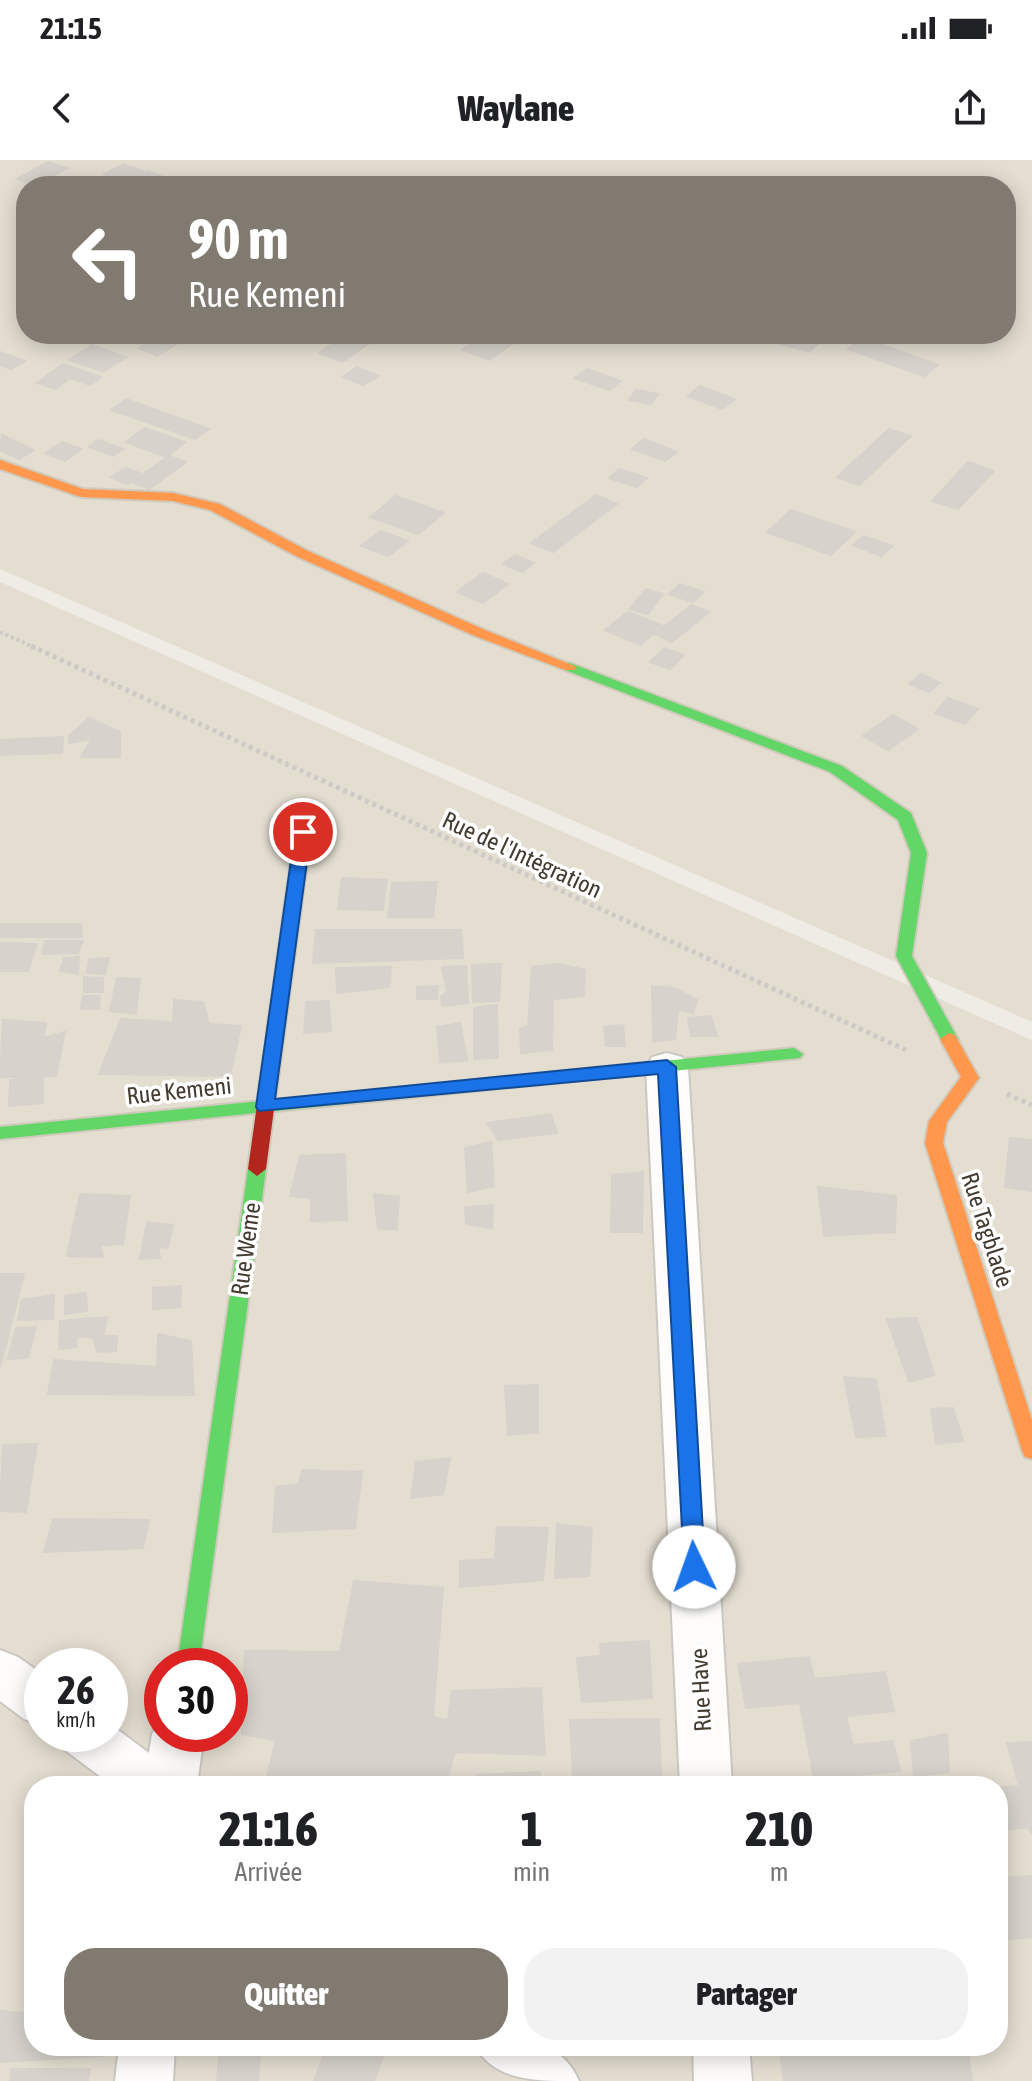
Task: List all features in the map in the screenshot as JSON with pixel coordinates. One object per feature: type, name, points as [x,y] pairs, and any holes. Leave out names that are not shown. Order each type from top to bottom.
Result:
[{"type":"street","points":[[0,464],[81,493],[173,497],[215,507],[303,554],[480,633],[836,769],[905,817],[919,853],[904,956],[970,1078]]},
{"type":"street","name":"Rue Weme","points":[[190,1648],[303,832]]},
{"type":"street","name":"Rue Kemeni","points":[[0,1133],[794,1054]]},
{"type":"street","name":"Rue Have","points":[[667,1067],[705,1776]]},
{"type":"street","name":"Rue Tagblade","points":[[970,1078],[938,1121],[934,1143],[1032,1451]]},
{"type":"street","points":[[0,1672],[24,1690]]},
{"type":"street","points":[[107,1752],[140,1776]]},
{"type":"street","points":[[172,1776],[176,1752]]},
{"type":"street","points":[[144,2081],[146,2056]]},
{"type":"street","points":[[516,2056],[550,2081]]},
{"type":"street","points":[[722,2056],[723,2081]]},
{"type":"path","name":"Rue de l'Intégration","points":[[0,632],[821,1013],[1032,1105]]},
{"type":"shaded area","points":[[0,160],[1032,160],[1032,1022],[0,569]]},
{"type":"shaded area","points":[[0,582],[1032,1040],[1032,2081],[0,2081]]},
{"type":"building","points":[[48,162],[67,168],[53,176],[22,176]]},
{"type":"building","points":[[123,164],[142,171],[133,176],[104,174]]},
{"type":"building","points":[[147,171],[161,176],[137,176]]},
{"type":"building","points":[[146,344],[176,344],[157,356],[139,348]]},
{"type":"building","points":[[333,344],[368,344],[342,362],[319,353]]},
{"type":"building","points":[[471,344],[512,344],[489,360],[462,350]]},
{"type":"building","points":[[781,344],[818,344],[809,352]]},
{"type":"building","points":[[855,344],[880,344],[938,365],[924,376],[848,349]]},
{"type":"building","points":[[92,345],[126,357],[103,372],[69,360]]},
{"type":"building","points":[[0,352],[25,361],[11,369],[0,365]]},
{"type":"building","points":[[63,364],[101,377],[90,385],[52,372]]},
{"type":"building","points":[[357,367],[378,376],[363,385],[342,377]]},
{"type":"building","points":[[587,369],[621,381],[609,390],[574,378]]},
{"type":"building","points":[[50,373],[69,379],[56,389],[37,383]]},
{"type":"building","points":[[700,386],[735,399],[722,409],[688,396]]},
{"type":"building","points":[[636,390],[658,394],[651,404],[629,400]]},
{"type":"building","points":[[126,399],[209,429],[195,439],[111,410]]},
{"type":"building","points":[[145,428],[185,442],[166,457],[126,442]]},
{"type":"building","points":[[889,429],[911,436],[859,485],[837,477]]},
{"type":"building","points":[[2,435],[34,450],[19,459],[0,450]]},
{"type":"building","points":[[644,439],[677,452],[665,461],[632,449]]},
{"type":"building","points":[[98,440],[123,449],[113,456],[89,447]]},
{"type":"building","points":[[62,442],[81,449],[65,461],[45,453]]},
{"type":"building","points":[[169,456],[186,462],[149,489],[132,482]]},
{"type":"building","points":[[968,462],[994,471],[958,509],[932,501]]},
{"type":"building","points":[[126,468],[142,474],[127,484],[111,477]]},
{"type":"building","points":[[619,469],[647,478],[637,487],[609,478]]},
{"type":"building","points":[[596,495],[617,504],[553,552],[531,543]]},
{"type":"building","points":[[396,496],[444,513],[418,534],[370,517]]},
{"type":"building","points":[[791,510],[855,532],[831,555],[767,532]]},
{"type":"building","points":[[381,531],[408,541],[388,556],[361,546]]},
{"type":"building","points":[[864,536],[892,546],[881,556],[853,545]]},
{"type":"building","points":[[515,555],[534,563],[522,572],[503,564]]},
{"type":"building","points":[[483,573],[508,584],[483,603],[457,592]]},
{"type":"building","points":[[680,584],[704,592],[693,602],[669,594]]},
{"type":"building","points":[[646,589],[663,594],[648,614],[630,609]]},
{"type":"building","points":[[692,605],[709,612],[672,642],[655,634]]},
{"type":"building","points":[[628,612],[663,626],[640,645],[605,630]]},
{"type":"building","points":[[664,648],[684,655],[670,669],[650,662]]},
{"type":"building","points":[[921,674],[940,683],[929,692],[909,684]]},
{"type":"building","points":[[948,698],[978,709],[965,724],[935,713]]},
{"type":"building","points":[[893,715],[918,729],[888,750],[863,736]]},
{"type":"building","points":[[89,718],[120,732],[120,757],[81,757],[92,739],[69,743],[69,736]]},
{"type":"building","points":[[63,737],[62,753],[0,755],[0,740]]},
{"type":"building","points":[[342,878],[387,880],[383,910],[338,909]]},
{"type":"building","points":[[437,882],[433,917],[388,917],[392,883]]},
{"type":"building","points":[[1,924],[81,924],[82,937],[0,937]]},
{"type":"building","points":[[316,930],[461,930],[463,958],[313,963]]},
{"type":"building","points":[[45,941],[83,941],[78,953],[42,954]]},
{"type":"building","points":[[0,943],[37,944],[28,971],[0,971]]},
{"type":"building","points":[[79,957],[78,974],[60,971],[64,958]]},
{"type":"building","points":[[109,958],[105,974],[87,973],[89,959]]},
{"type":"building","points":[[501,964],[499,1001],[473,1002],[472,965]]},
{"type":"building","points":[[560,964],[585,970],[584,996],[553,999],[552,1050],[521,1053],[520,1029],[528,1026],[532,967]]},
{"type":"building","points":[[466,966],[468,1003],[442,1006],[441,997],[447,992],[442,967]]},
{"type":"building","points":[[391,967],[389,987],[337,993],[336,968]]},
{"type":"building","points":[[84,977],[103,978],[103,992],[84,992]]},
{"type":"building","points":[[117,978],[140,979],[136,1014],[110,1011]]},
{"type":"building","points":[[438,986],[437,999],[417,999],[417,987]]},
{"type":"building","points":[[652,986],[675,988],[697,1000],[693,1013],[678,1010],[675,1039],[653,1042]]},
{"type":"building","points":[[83,996],[100,996],[99,1009],[81,1009]]},
{"type":"building","points":[[174,1000],[203,1002],[209,1024],[241,1026],[230,1076],[99,1074],[121,1019],[173,1022]]},
{"type":"building","points":[[329,1001],[331,1031],[304,1033],[306,1002]]},
{"type":"building","points":[[497,1005],[498,1058],[474,1059],[474,1008]]},
{"type":"building","points":[[711,1016],[717,1036],[691,1036],[688,1018]]},
{"type":"building","points":[[3,1020],[46,1023],[43,1038],[65,1032],[56,1076],[0,1077]]},
{"type":"building","points":[[460,1023],[467,1060],[440,1063],[437,1027]]},
{"type":"building","points":[[623,1025],[625,1046],[606,1046],[604,1027]]},
{"type":"building","points":[[43,1077],[43,1103],[9,1106],[10,1080]]},
{"type":"building","points":[[551,1114],[557,1133],[498,1140],[487,1123]]},
{"type":"building","points":[[1010,1138],[1032,1140],[1032,1191],[1005,1187]]},
{"type":"building","points":[[491,1142],[494,1186],[468,1192],[465,1148]]},
{"type":"building","points":[[345,1154],[347,1220],[311,1221],[311,1198],[290,1196],[300,1156]]},
{"type":"building","points":[[643,1172],[642,1232],[611,1232],[612,1175]]},
{"type":"building","points":[[818,1187],[896,1196],[895,1232],[824,1236]]},
{"type":"building","points":[[80,1194],[130,1196],[123,1244],[100,1245],[103,1257],[67,1256]]},
{"type":"building","points":[[374,1194],[399,1197],[397,1230],[378,1228]]},
{"type":"building","points":[[493,1205],[492,1228],[466,1224],[465,1207]]},
{"type":"building","points":[[147,1222],[173,1225],[168,1248],[158,1247],[160,1258],[140,1259]]},
{"type":"building","points":[[0,1274],[24,1274],[0,1368]]},
{"type":"building","points":[[181,1286],[180,1307],[153,1309],[153,1288]]},
{"type":"building","points":[[86,1293],[87,1311],[65,1314],[65,1296]]},
{"type":"building","points":[[54,1295],[53,1319],[18,1320],[22,1300]]},
{"type":"building","points":[[107,1317],[103,1336],[117,1336],[116,1351],[97,1352],[93,1338],[77,1336],[76,1347],[59,1349],[60,1321]]},
{"type":"building","points":[[917,1318],[934,1375],[909,1382],[887,1319]]},
{"type":"building","points":[[36,1327],[28,1358],[8,1359],[16,1328]]},
{"type":"building","points":[[158,1334],[191,1341],[194,1395],[48,1394],[54,1360],[157,1367]]},
{"type":"building","points":[[844,1377],[876,1380],[886,1436],[856,1437]]},
{"type":"building","points":[[538,1385],[538,1432],[508,1435],[505,1386]]},
{"type":"building","points":[[953,1408],[963,1441],[936,1444],[931,1409]]},
{"type":"building","points":[[37,1444],[26,1512],[0,1511],[3,1445]]},
{"type":"building","points":[[450,1458],[443,1494],[411,1498],[416,1462]]},
{"type":"building","points":[[302,1470],[362,1472],[355,1528],[273,1532],[276,1487],[299,1484]]},
{"type":"building","points":[[53,1519],[149,1520],[143,1548],[44,1552]]},
{"type":"building","points":[[557,1524],[592,1528],[589,1576],[555,1578]]},
{"type":"building","points":[[497,1527],[548,1528],[543,1580],[460,1587],[460,1561],[495,1559]]},
{"type":"building","points":[[354,1581],[443,1588],[433,1717],[448,1720],[452,1691],[541,1688],[545,1755],[455,1752],[448,1776],[267,1776],[276,1740],[248,1735],[248,1651],[340,1652]]},
{"type":"building","points":[[649,1641],[652,1698],[582,1702],[577,1658],[601,1656],[600,1644]]},
{"type":"building","points":[[809,1657],[814,1679],[885,1672],[894,1711],[846,1716],[853,1745],[893,1741],[900,1771],[813,1776],[800,1703],[746,1708],[738,1664]]},
{"type":"building","points":[[659,1719],[661,1776],[573,1776],[570,1720]]},
{"type":"building","points":[[947,1734],[949,1772],[914,1776],[911,1741]]},
{"type":"building","points":[[1032,1742],[1032,1833],[1027,1827],[1008,1830],[1008,1787],[1019,1786],[1007,1743]]},
{"type":"building","points":[[540,1772],[540,1776],[476,1775]]},
{"type":"building","points":[[1032,1876],[1032,1937],[1008,1939],[1008,1878]]},
{"type":"building","points":[[0,2011],[24,2013],[24,2056],[102,2056],[0,2062]]},
{"type":"building","points":[[219,2056],[259,2056],[258,2081],[217,2081]]},
{"type":"building","points":[[323,2056],[383,2056],[374,2081],[314,2081]]},
{"type":"building","points":[[780,2056],[968,2056],[972,2081],[784,2081]]},
{"type":"building","points":[[11,2069],[90,2069],[88,2081],[10,2081]]},
{"type":"traffic: fast","points":[[570,667],[836,769],[905,817],[919,853],[904,956],[949,1039]]},
{"type":"traffic: fast","points":[[0,1133],[794,1054]]},
{"type":"traffic: fast","points":[[190,1648],[257,1169]]},
{"type":"traffic: slow","points":[[0,464],[81,493],[173,497],[215,507],[303,554],[480,633],[570,667]]},
{"type":"traffic: slow","points":[[949,1039],[970,1078],[938,1121],[934,1143],[1032,1451]]},
{"type":"traffic: jam","points":[[257,1169],[303,832]]},
{"type":"route","points":[[303,832],[265,1107],[667,1067],[694,1567]]}]
